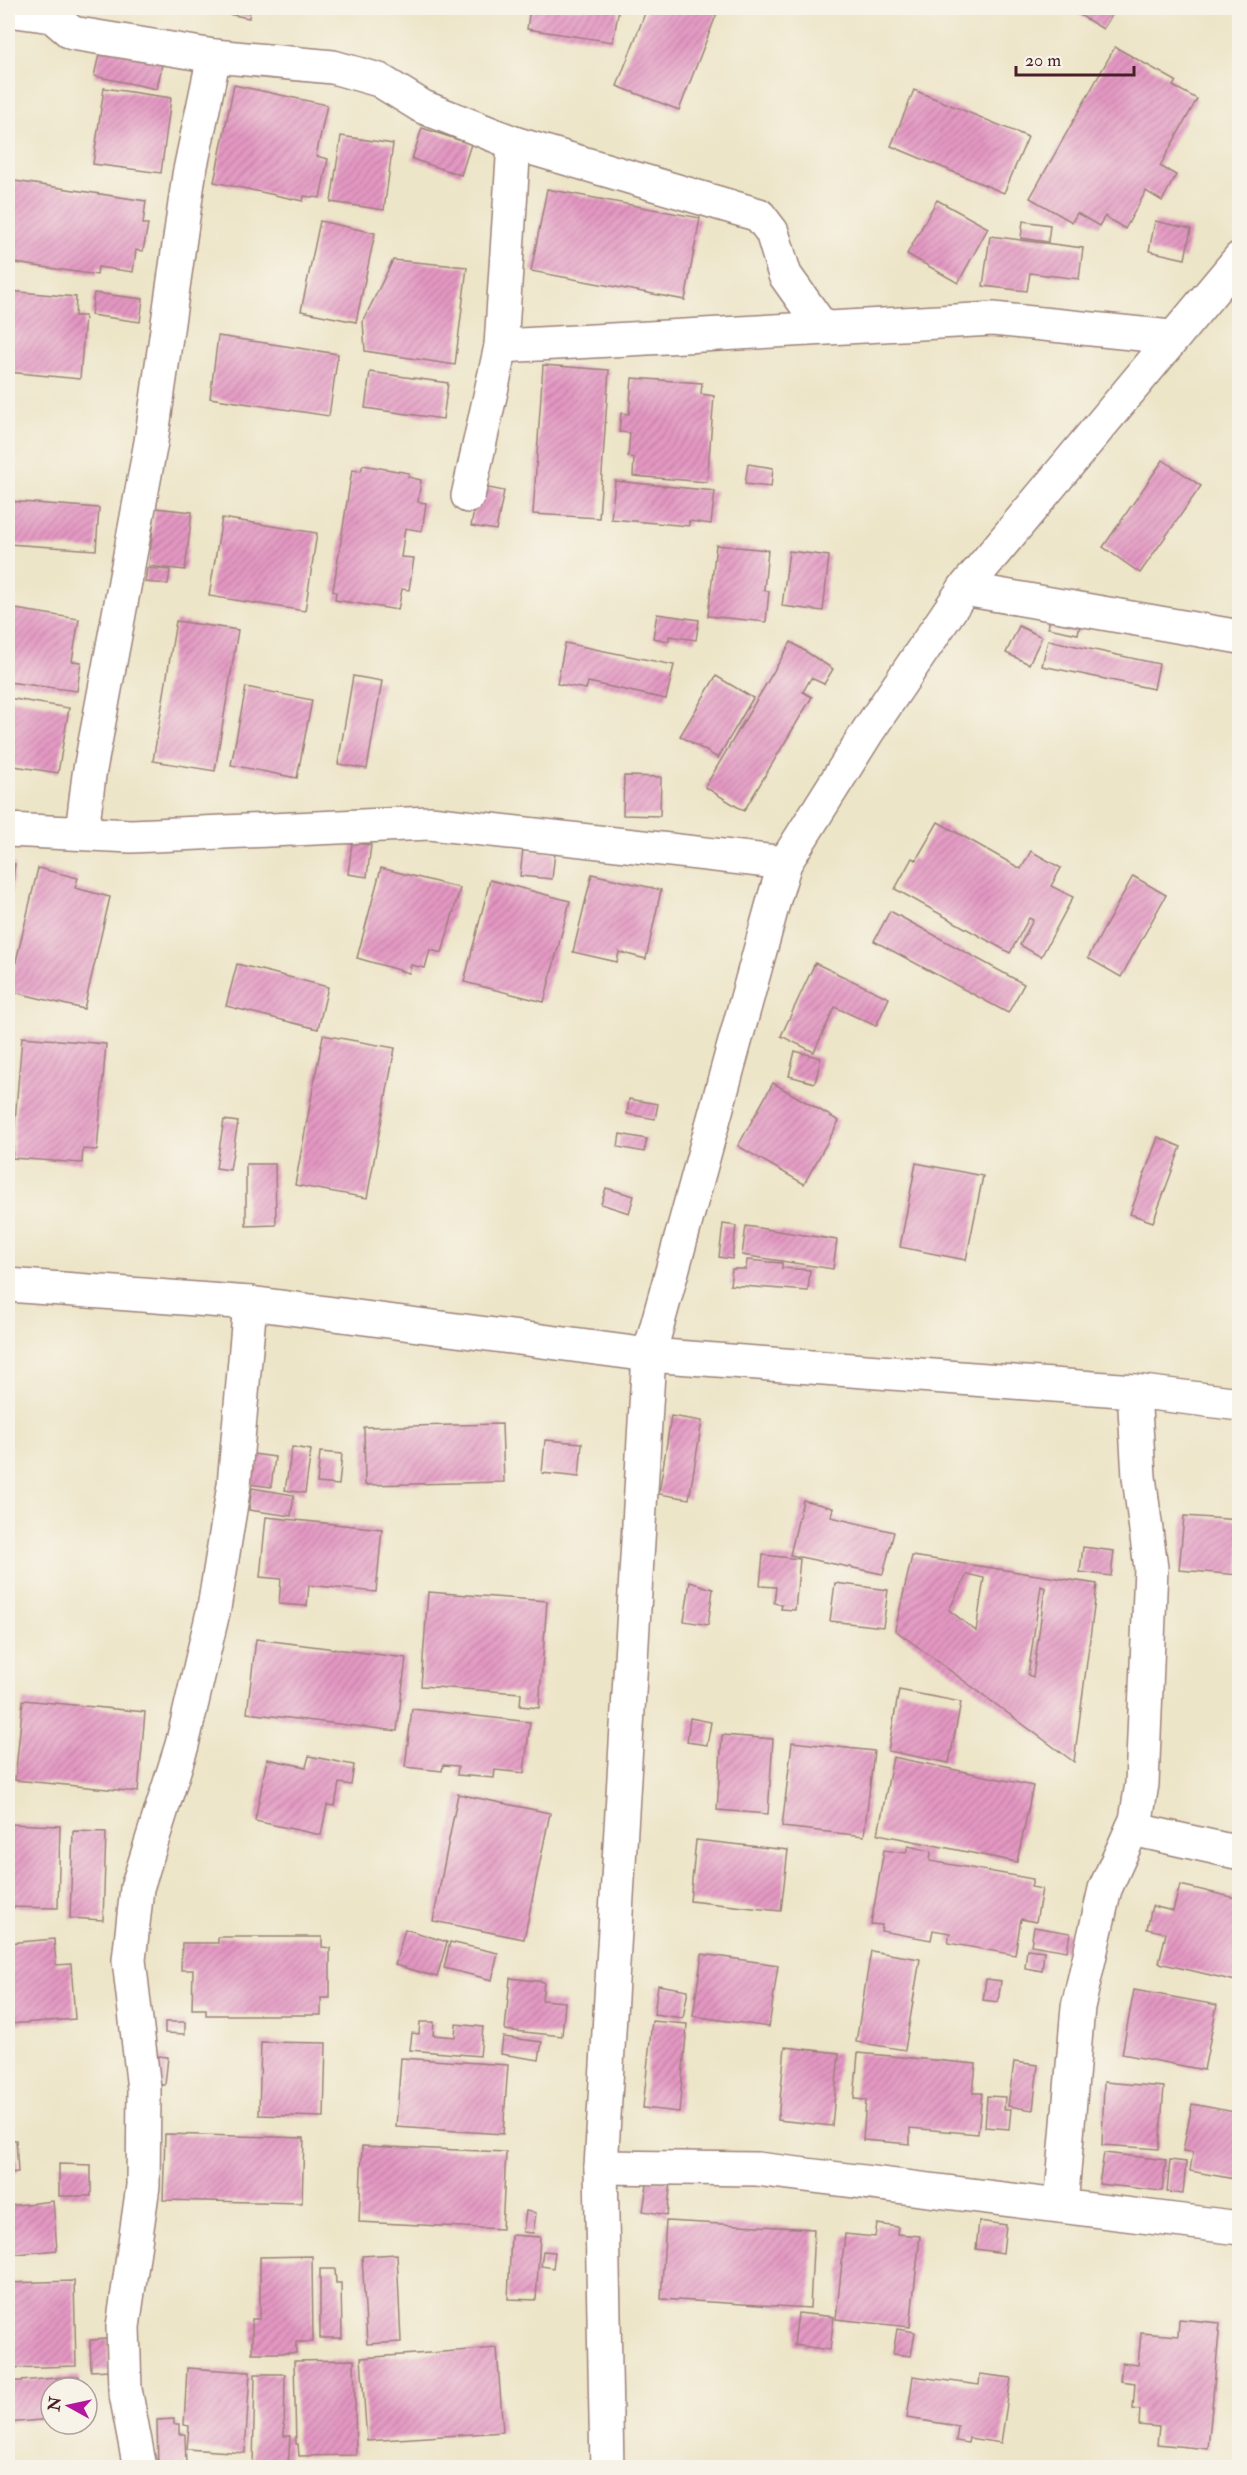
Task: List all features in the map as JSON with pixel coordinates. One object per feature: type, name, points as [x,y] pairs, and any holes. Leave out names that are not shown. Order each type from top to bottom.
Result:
[{"type":"street","points":[[8,10],[51,12],[72,33],[214,56],[333,67],[379,80],[423,107],[513,143],[759,215],[772,232],[785,275],[822,327]]},
{"type":"street","points":[[82,832],[89,775],[151,442],[189,175],[214,56]]},
{"type":"street","points":[[468,496],[501,346],[513,143]]},
{"type":"street","points":[[607,2468],[601,2167],[649,1355],[785,863],[868,731],[964,589],[1171,337],[1239,258]]},
{"type":"street","points":[[501,346],[822,327],[993,320],[1171,337]]},
{"type":"street","points":[[964,589],[1239,637]]},
{"type":"street","points":[[8,830],[132,836],[430,823],[785,863]]},
{"type":"street","points":[[8,1286],[250,1302],[649,1355],[1134,1391],[1239,1404]]},
{"type":"street","points":[[140,2468],[125,2389],[123,2327],[143,2186],[144,2089],[129,1960],[137,1888],[182,1745],[214,1608],[234,1485],[250,1302]]},
{"type":"street","points":[[1061,2206],[1078,2007],[1105,1889],[1132,1828],[1142,1784],[1151,1568],[1139,1477],[1134,1391]]},
{"type":"street","points":[[1132,1828],[1239,1853]]},
{"type":"street","points":[[601,2167],[757,2169],[1239,2228]]},
{"type":"building","points":[[197,8],[250,8],[249,18]]},
{"type":"building","points":[[530,8],[619,8],[613,42],[527,29]]},
{"type":"building","points":[[647,8],[719,8],[679,110],[617,86]]},
{"type":"building","points":[[1068,8],[1116,8],[1103,29]]},
{"type":"building","points":[[101,46],[163,60],[157,89],[94,76]]},
{"type":"building","points":[[1115,47],[1176,81],[1173,86],[1197,99],[1160,166],[1176,175],[1162,201],[1146,191],[1125,229],[1105,216],[1099,226],[1077,213],[1072,222],[1030,198]]},
{"type":"building","points":[[234,85],[327,105],[316,156],[328,159],[320,198],[304,196],[303,201],[214,182]]},
{"type":"building","points":[[104,88],[171,98],[161,173],[93,164]]},
{"type":"building","points":[[914,90],[1028,137],[1004,193],[891,146]]},
{"type":"building","points":[[422,128],[471,144],[461,175],[412,159]]},
{"type":"building","points":[[341,136],[393,144],[384,210],[331,202]]},
{"type":"building","points":[[8,180],[146,201],[143,224],[148,224],[143,251],[136,250],[133,272],[98,267],[97,275],[8,262]]},
{"type":"building","points":[[547,189],[700,218],[685,300],[531,271]]},
{"type":"building","points":[[937,200],[988,228],[958,283],[907,254]]},
{"type":"building","points":[[320,221],[375,233],[356,322],[301,311]]},
{"type":"building","points":[[1023,221],[1050,225],[1048,242],[1021,238]]},
{"type":"building","points":[[1155,221],[1191,229],[1185,259],[1149,251]]},
{"type":"building","points":[[990,236],[1083,248],[1079,279],[1030,273],[1027,291],[983,286]]},
{"type":"building","points":[[393,260],[467,267],[455,365],[365,351],[363,321]]},
{"type":"building","points":[[8,291],[76,297],[75,316],[85,316],[80,379],[8,372]]},
{"type":"building","points":[[94,293],[143,299],[140,322],[91,315]]},
{"type":"building","points":[[218,336],[338,354],[329,416],[210,398]]},
{"type":"building","points":[[543,365],[609,370],[599,518],[533,514]]},
{"type":"building","points":[[370,372],[448,383],[443,419],[365,408]]},
{"type":"building","points":[[632,378],[702,383],[701,394],[714,396],[707,482],[633,476],[634,458],[628,457],[630,433],[619,432],[621,413],[629,414]]},
{"type":"building","points":[[1163,460],[1201,486],[1140,573],[1103,547]]},
{"type":"building","points":[[748,464],[773,468],[771,487],[745,484]]},
{"type":"building","points":[[363,465],[409,473],[408,477],[421,480],[418,502],[426,503],[422,531],[405,528],[401,557],[414,558],[409,590],[402,589],[398,610],[335,600],[336,592],[333,591],[352,470],[361,471]]},
{"type":"building","points":[[615,481],[715,491],[711,524],[689,521],[689,526],[611,519]]},
{"type":"building","points":[[479,486],[504,491],[496,530],[471,526]]},
{"type":"building","points":[[8,501],[99,508],[96,550],[8,544]]},
{"type":"building","points":[[155,508],[192,512],[185,570],[149,566]]},
{"type":"building","points":[[222,518],[317,533],[305,611],[209,596]]},
{"type":"building","points":[[716,545],[768,550],[764,590],[769,591],[766,622],[708,616]]},
{"type":"building","points":[[789,551],[829,556],[823,611],[782,606]]},
{"type":"building","points":[[147,568],[170,570],[168,584],[145,582]]},
{"type":"building","points":[[9,608],[79,619],[72,661],[81,662],[77,691],[8,682]]},
{"type":"building","points":[[1052,609],[1082,614],[1078,634],[1048,628]]},
{"type":"building","points":[[657,614],[699,620],[696,640],[669,636],[669,641],[653,638]]},
{"type":"building","points":[[176,621],[238,630],[215,771],[153,761]]},
{"type":"building","points":[[1019,626],[1042,637],[1029,664],[1006,653]]},
{"type":"building","points":[[1048,640],[1159,664],[1154,689],[1042,666]]},
{"type":"building","points":[[791,642],[833,669],[824,684],[811,678],[803,692],[812,697],[744,811],[705,787]]},
{"type":"building","points":[[565,643],[674,665],[666,699],[588,682],[586,689],[557,684]]},
{"type":"building","points":[[353,676],[382,681],[367,769],[338,764]]},
{"type":"building","points":[[716,676],[753,698],[718,758],[680,736]]},
{"type":"building","points":[[246,687],[312,700],[297,778],[231,765]]},
{"type":"building","points":[[8,698],[69,708],[58,773],[8,765]]},
{"type":"building","points":[[624,776],[661,777],[660,816],[623,815]]},
{"type":"building","points":[[938,822],[1021,869],[1031,851],[1061,868],[1051,886],[1073,897],[1041,957],[1020,945],[1033,920],[1029,918],[1010,953],[895,889],[912,858],[916,860]]},
{"type":"building","points":[[352,843],[371,845],[367,877],[348,874]]},
{"type":"building","points":[[523,849],[555,852],[552,879],[520,876]]},
{"type":"building","points":[[8,863],[15,864],[9,907],[8,907]]},
{"type":"building","points":[[38,868],[78,878],[75,888],[110,897],[84,1009],[9,991]]},
{"type":"building","points":[[381,868],[460,888],[442,953],[430,950],[425,968],[411,965],[409,973],[357,958]]},
{"type":"building","points":[[592,874],[661,890],[646,959],[619,952],[617,962],[573,952]]},
{"type":"building","points":[[1133,876],[1166,895],[1121,977],[1088,958]]},
{"type":"building","points":[[490,880],[570,901],[544,1002],[464,982]]},
{"type":"building","points":[[890,911],[1024,984],[1008,1013],[874,941]]},
{"type":"building","points":[[815,963],[889,998],[876,1026],[835,1007],[814,1052],[781,1036]]},
{"type":"building","points":[[237,964],[328,987],[318,1029],[226,1006]]},
{"type":"building","points":[[323,1035],[395,1048],[367,1198],[295,1185]]},
{"type":"building","points":[[22,1037],[106,1044],[97,1150],[83,1149],[82,1163],[12,1158]]},
{"type":"building","points":[[795,1051],[821,1058],[815,1083],[789,1076]]},
{"type":"building","points":[[773,1083],[839,1121],[804,1184],[738,1146]]},
{"type":"building","points":[[629,1099],[658,1104],[655,1119],[627,1114]]},
{"type":"building","points":[[224,1120],[238,1122],[230,1170],[216,1168]]},
{"type":"building","points":[[620,1134],[647,1139],[644,1152],[618,1147]]},
{"type":"building","points":[[1158,1137],[1181,1147],[1153,1222],[1130,1214]]},
{"type":"building","points":[[916,1163],[983,1176],[966,1260],[900,1247]]},
{"type":"building","points":[[246,1164],[275,1164],[276,1225],[246,1226]]},
{"type":"building","points":[[606,1188],[634,1196],[629,1213],[601,1204]]},
{"type":"building","points":[[723,1224],[736,1226],[732,1259],[719,1257]]},
{"type":"building","points":[[746,1226],[837,1240],[833,1269],[742,1255]]},
{"type":"building","points":[[747,1260],[782,1263],[782,1268],[810,1270],[808,1291],[730,1285],[732,1269],[746,1269]]},
{"type":"building","points":[[671,1416],[702,1421],[689,1499],[659,1494]]},
{"type":"building","points":[[502,1424],[504,1482],[365,1485],[364,1427]]},
{"type":"building","points":[[545,1440],[582,1443],[579,1477],[542,1473]]},
{"type":"building","points":[[292,1447],[311,1450],[305,1493],[285,1490]]},
{"type":"building","points":[[320,1452],[342,1454],[339,1485],[317,1483]]},
{"type":"building","points":[[253,1454],[275,1457],[271,1487],[249,1484]]},
{"type":"building","points":[[252,1488],[294,1495],[291,1516],[249,1510]]},
{"type":"building","points":[[803,1500],[833,1508],[831,1517],[894,1532],[883,1574],[790,1555]]},
{"type":"building","points":[[1184,1516],[1240,1520],[1240,1575],[1179,1570]]},
{"type":"building","points":[[266,1517],[382,1529],[376,1592],[309,1585],[307,1606],[279,1604],[281,1579],[260,1577]]},
{"type":"building","points":[[1083,1547],[1114,1551],[1111,1576],[1080,1572]]},
{"type":"building","points":[[763,1555],[800,1559],[795,1610],[781,1609],[782,1605],[774,1603],[776,1587],[760,1586]]},
{"type":"building","points":[[912,1556],[1097,1584],[1074,1762],[895,1630]],"holes":[[[967,1574],[984,1578],[976,1631],[949,1610]],[[1041,1586],[1045,1588],[1033,1677],[1028,1675]]]},
{"type":"building","points":[[690,1582],[713,1589],[708,1625],[684,1621]]},
{"type":"building","points":[[835,1583],[888,1590],[883,1627],[830,1621]]},
{"type":"building","points":[[428,1592],[547,1601],[539,1708],[520,1706],[521,1693],[421,1686]]},
{"type":"building","points":[[256,1639],[406,1658],[397,1731],[247,1713]]},
{"type":"building","points":[[899,1690],[961,1702],[949,1763],[888,1751]]},
{"type":"building","points":[[23,1700],[145,1712],[138,1792],[15,1780]]},
{"type":"building","points":[[412,1709],[530,1722],[524,1773],[495,1770],[494,1778],[457,1775],[458,1766],[443,1765],[442,1771],[405,1767]]},
{"type":"building","points":[[690,1718],[711,1722],[707,1745],[687,1742]]},
{"type":"building","points":[[722,1735],[773,1739],[768,1814],[717,1810]]},
{"type":"building","points":[[792,1742],[874,1751],[864,1836],[782,1827]]},
{"type":"building","points":[[309,1756],[354,1765],[351,1785],[339,1783],[335,1806],[327,1805],[321,1835],[255,1821],[267,1759],[306,1767]]},
{"type":"building","points":[[893,1757],[1033,1786],[1017,1862],[878,1834]]},
{"type":"building","points":[[458,1794],[550,1813],[524,1939],[433,1921]]},
{"type":"building","points":[[8,1824],[60,1826],[58,1908],[8,1907]]},
{"type":"building","points":[[73,1831],[106,1832],[103,1920],[70,1918]]},
{"type":"building","points":[[696,1840],[788,1850],[781,1911],[690,1901]]},
{"type":"building","points":[[908,1846],[931,1851],[930,1861],[1033,1879],[1031,1887],[1042,1889],[1036,1922],[1021,1919],[1015,1955],[948,1943],[950,1933],[933,1930],[931,1940],[881,1931],[882,1925],[871,1924],[884,1850],[906,1853]]},
{"type":"building","points":[[1180,1885],[1240,1899],[1240,1982],[1159,1963],[1166,1933],[1147,1929],[1152,1906],[1173,1911]]},
{"type":"building","points":[[1034,1927],[1070,1933],[1067,1951],[1031,1945]]},
{"type":"building","points":[[405,1929],[447,1942],[437,1977],[395,1965]]},
{"type":"building","points":[[218,1937],[322,1937],[322,1947],[330,1948],[330,1998],[321,1998],[321,2015],[206,2015],[206,2009],[192,2009],[193,1970],[181,1970],[182,1943],[218,1943]]},
{"type":"building","points":[[54,1939],[56,1965],[71,1964],[75,2019],[8,2024],[8,1943]]},
{"type":"building","points":[[450,1942],[498,1953],[492,1980],[444,1968]]},
{"type":"building","points":[[1027,1949],[1044,1951],[1042,1971],[1025,1968]]},
{"type":"building","points":[[871,1951],[920,1959],[905,2050],[856,2042]]},
{"type":"building","points":[[702,1954],[778,1965],[769,2027],[693,2016]]},
{"type":"building","points":[[510,1978],[544,1982],[542,2000],[565,2002],[562,2036],[505,2030]]},
{"type":"building","points":[[986,1979],[1001,1981],[998,2002],[983,2000]]},
{"type":"building","points":[[658,1985],[688,1990],[683,2018],[654,2014]]},
{"type":"building","points":[[1134,1990],[1217,2005],[1204,2070],[1122,2054]]},
{"type":"building","points":[[652,2021],[687,2024],[679,2112],[643,2108]]},
{"type":"building","points":[[165,2022],[185,2022],[185,2034],[165,2033]]},
{"type":"building","points":[[420,2022],[434,2022],[433,2035],[455,2037],[456,2024],[483,2027],[480,2056],[410,2050],[412,2033],[419,2034]]},
{"type":"building","points":[[503,2037],[542,2042],[539,2060],[501,2054]]},
{"type":"building","points":[[261,2042],[326,2043],[324,2117],[259,2115]]},
{"type":"building","points":[[785,2047],[839,2053],[832,2126],[778,2120]]},
{"type":"building","points":[[858,2053],[976,2064],[973,2093],[982,2093],[978,2134],[910,2128],[910,2144],[863,2140],[866,2100],[854,2099]]},
{"type":"building","points":[[147,2055],[168,2057],[165,2085],[145,2084]]},
{"type":"building","points":[[401,2058],[508,2065],[503,2134],[396,2127]]},
{"type":"building","points":[[1014,2062],[1038,2065],[1033,2110],[1008,2106]]},
{"type":"building","points":[[1104,2082],[1164,2087],[1159,2149],[1102,2145]]},
{"type":"building","points":[[987,2096],[1005,2097],[1004,2109],[1011,2109],[1009,2129],[985,2127]]},
{"type":"building","points":[[1192,2104],[1240,2113],[1240,2180],[1190,2171],[1193,2152],[1183,2151]]},
{"type":"building","points":[[165,2134],[304,2138],[302,2203],[163,2200]]},
{"type":"building","points":[[8,2140],[16,2140],[18,2172],[8,2173]]},
{"type":"building","points":[[362,2146],[506,2152],[502,2229],[359,2222]]},
{"type":"building","points":[[1104,2153],[1166,2160],[1162,2191],[1099,2184]]},
{"type":"building","points":[[1170,2160],[1186,2162],[1183,2194],[1167,2192]]},
{"type":"building","points":[[59,2164],[91,2165],[91,2196],[59,2196]]},
{"type":"building","points":[[648,2179],[671,2182],[667,2215],[643,2211]]},
{"type":"building","points":[[53,2201],[57,2250],[8,2255],[8,2206]]},
{"type":"building","points":[[526,2211],[536,2213],[533,2233],[523,2232]]},
{"type":"building","points":[[666,2221],[814,2229],[810,2308],[661,2299]]},
{"type":"building","points":[[979,2221],[1006,2225],[1003,2253],[976,2249]]},
{"type":"building","points":[[877,2224],[898,2227],[897,2234],[920,2236],[910,2327],[836,2319],[845,2234],[875,2237]]},
{"type":"building","points":[[511,2235],[540,2237],[536,2300],[508,2299]]},
{"type":"building","points":[[543,2251],[555,2252],[553,2268],[541,2266]]},
{"type":"building","points":[[397,2254],[401,2342],[367,2344],[362,2256]]},
{"type":"building","points":[[312,2256],[313,2342],[296,2342],[296,2353],[252,2353],[252,2319],[260,2319],[260,2257]]},
{"type":"building","points":[[320,2269],[335,2269],[336,2283],[341,2283],[342,2338],[320,2338]]},
{"type":"building","points":[[74,2281],[76,2366],[8,2368],[8,2283]]},
{"type":"building","points":[[798,2313],[834,2317],[830,2350],[794,2345]]},
{"type":"building","points":[[1179,2319],[1220,2323],[1208,2449],[1157,2444],[1159,2427],[1139,2425],[1140,2410],[1133,2409],[1135,2383],[1120,2381],[1122,2363],[1138,2365],[1141,2333],[1178,2336]]},
{"type":"building","points":[[897,2329],[915,2332],[911,2356],[893,2354]]},
{"type":"building","points":[[108,2339],[109,2370],[91,2371],[90,2340]]},
{"type":"building","points":[[497,2348],[503,2432],[367,2441],[361,2358]]},
{"type":"building","points":[[354,2360],[356,2455],[299,2456],[298,2444],[296,2444],[294,2361]]},
{"type":"building","points":[[187,2368],[250,2372],[245,2453],[187,2449],[189,2426],[184,2425]]},
{"type":"building","points":[[255,2374],[285,2374],[284,2436],[290,2436],[288,2467],[253,2466]]},
{"type":"building","points":[[980,2374],[1011,2378],[1001,2443],[969,2438],[968,2443],[956,2441],[958,2426],[907,2418],[913,2376],[979,2385]]},
{"type":"building","points":[[39,2379],[39,2420],[8,2423],[8,2382]]},
{"type":"building","points":[[1238,2387],[1240,2387],[1240,2406],[1236,2406]]},
{"type":"building","points":[[174,2419],[174,2424],[179,2424],[179,2434],[185,2434],[186,2468],[158,2468],[157,2420]]}]
